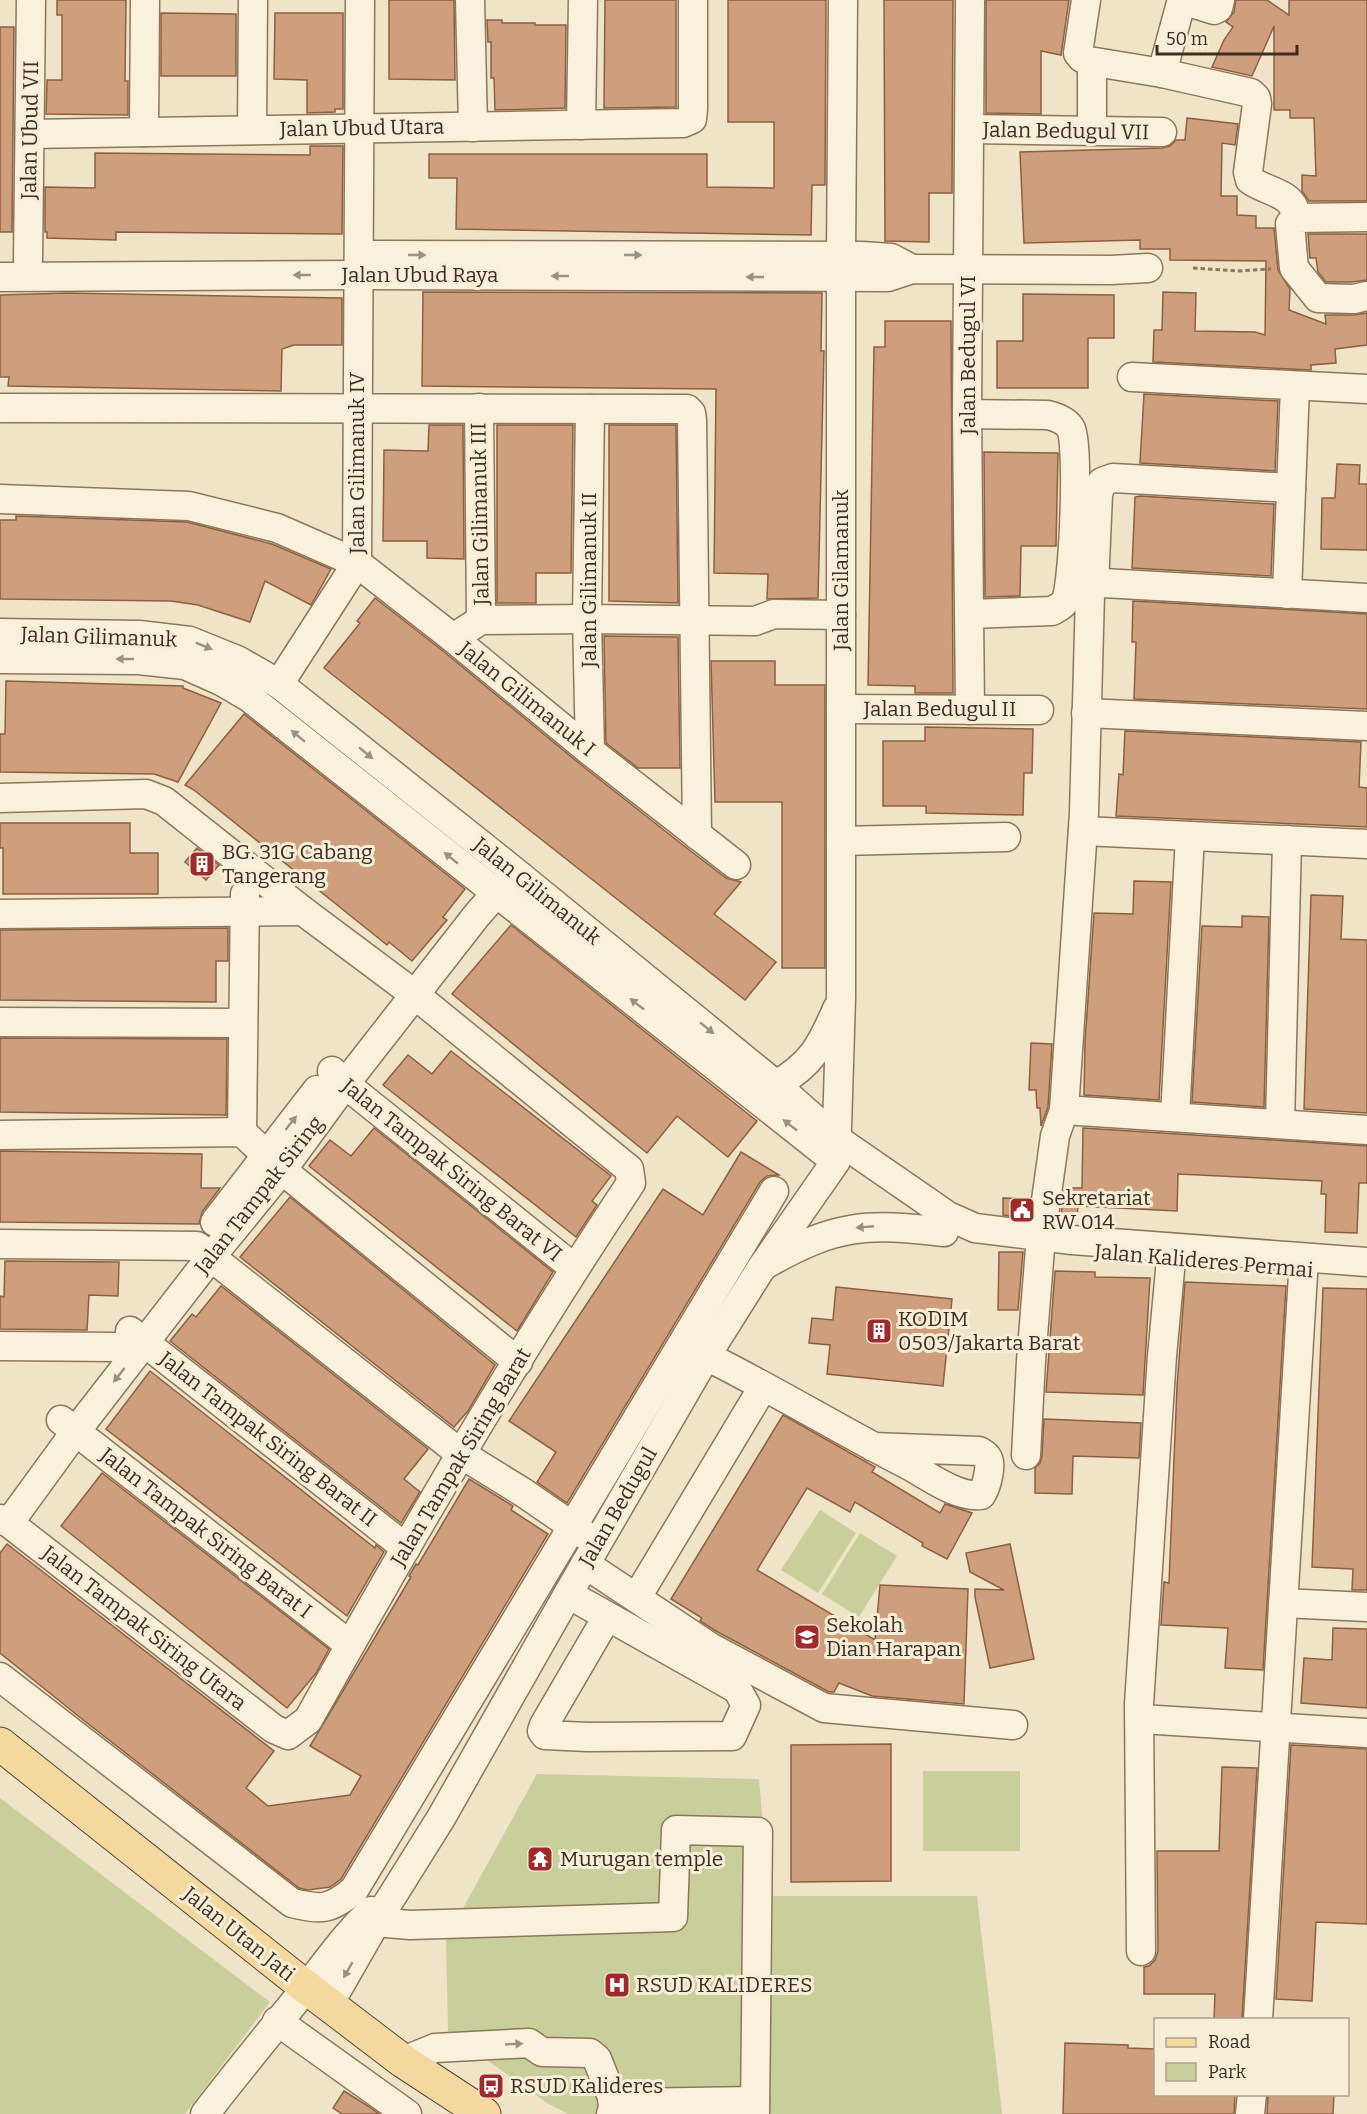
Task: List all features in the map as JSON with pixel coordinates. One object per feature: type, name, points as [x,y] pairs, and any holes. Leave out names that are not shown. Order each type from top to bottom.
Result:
[{"type":"main road","name":"Jalan Utan Jati","points":[[0,1744],[403,2061],[484,2114]]},
{"type":"street","name":"Jalan Ubud VII","points":[[28,260],[32,0]]},
{"type":"street","points":[[144,132],[145,0]]},
{"type":"street","points":[[252,130],[253,0]]},
{"type":"street","name":"Jalan Gilimanuk IV","points":[[279,684],[357,563],[360,0]]},
{"type":"street","points":[[470,0],[473,127]]},
{"type":"street","points":[[581,125],[583,0]]},
{"type":"street","name":"Jalan Ubud Utara","points":[[30,134],[683,123],[692,119],[693,0]]},
{"type":"street","name":"Jalan Gilamanuk","points":[[837,1150],[841,998],[843,0]]},
{"type":"street","name":"Jalan Bedugul VI","points":[[970,0],[968,269],[970,710]]},
{"type":"street","points":[[1086,0],[1078,53],[1082,58],[1251,93],[1256,98],[1248,172],[1250,180],[1292,201],[1296,209],[1296,218]]},
{"type":"street","points":[[1162,73],[1181,3],[1185,1],[1214,10],[1218,8],[1220,0]]},
{"type":"street","points":[[1092,71],[1092,131]]},
{"type":"street","name":"Jalan Bedugul VII","points":[[970,129],[1162,132]]},
{"type":"street","points":[[1367,217],[1296,218],[1290,224],[1294,268],[1318,298],[1354,299],[1367,296]]},
{"type":"street","name":"Jalan Ubud Raya","points":[[0,260],[359,265],[841,267],[888,277],[912,269],[1111,270],[1148,268]]},
{"type":"street","name":"Jalan Ubud Raya","points":[[0,278],[359,265]]},
{"type":"street","points":[[1132,377],[1367,389]]},
{"type":"street","points":[[1287,594],[1295,386]]},
{"type":"street","points":[[0,408],[685,408],[691,413],[697,835]]},
{"type":"street","name":"Jalan Gilimanuk III","points":[[479,408],[481,620]]},
{"type":"street","name":"Jalan Gilimanuk II","points":[[590,409],[587,619],[590,751]]},
{"type":"street","points":[[968,414],[1048,415],[1059,418],[1070,427],[1074,442],[1071,564],[1066,599],[1061,606],[1052,611],[970,614]]},
{"type":"street","points":[[1026,1455],[1030,1361],[1041,1242],[1055,1136],[1064,1110],[1083,831],[1090,594],[1094,586],[1098,494],[1102,482],[1113,478],[1291,488]]},
{"type":"street","name":"Jalan Gilimanuk I","points":[[0,499],[189,506],[277,528],[357,563],[453,638],[590,751],[736,865]]},
{"type":"street","points":[[1094,586],[1103,583],[1367,598]]},
{"type":"street","points":[[453,638],[481,620],[755,621],[775,629],[841,623]]},
{"type":"street","name":"Jalan Gilimanuk","points":[[0,633],[139,635],[190,641],[237,660],[279,684],[776,1085],[837,1150],[948,1216],[987,1236]]},
{"type":"street","name":"Jalan Gilimanuk","points":[[0,658],[139,660],[184,665],[221,681],[250,698],[488,887],[837,1150],[911,1214],[944,1232],[965,1240],[987,1236],[1041,1242]]},
{"type":"street","name":"Jalan Bedugul II","points":[[841,709],[1040,710]]},
{"type":"street","points":[[1086,713],[1367,726]]},
{"type":"street","points":[[0,798],[146,794],[164,801],[303,911],[407,989]]},
{"type":"street","points":[[1083,831],[1367,844]]},
{"type":"street","points":[[1174,1117],[1190,836]]},
{"type":"street","points":[[841,841],[1006,837]]},
{"type":"street","points":[[1280,1124],[1287,840]]},
{"type":"street","points":[[242,1132],[245,865]]},
{"type":"street","name":"Jalan Tampak Siring","points":[[3,1515],[130,1340],[203,1252],[407,989],[477,915],[488,887],[506,866]]},
{"type":"street","points":[[0,914],[303,911]]},
{"type":"street","name":"Jalan Tampak Siring Barat","points":[[288,1735],[308,1720],[461,1454],[574,1268],[631,1183],[632,1177],[630,1168],[407,989]]},
{"type":"street","points":[[776,1085],[796,1073],[811,1058],[825,1035],[841,998]]},
{"type":"street","points":[[0,1022],[242,1023]]},
{"type":"street","name":"Jalan Tampak Siring Barat VI","points":[[338,1078],[574,1268]]},
{"type":"street","points":[[1064,1110],[1367,1130]]},
{"type":"street","points":[[0,1135],[242,1132],[274,1162],[518,1362]]},
{"type":"street","name":"Jalan Bedugul","points":[[318,1996],[375,1922],[403,1881],[706,1356],[837,1150]]},
{"type":"street","points":[[0,1677],[292,1903],[315,1908],[338,1903],[354,1890],[774,1191]]},
{"type":"street","points":[[762,1267],[813,1240],[847,1229],[884,1226],[944,1232]]},
{"type":"street","name":"Jalan Kalideres Permai","points":[[1041,1242],[1303,1264],[1367,1274]]},
{"type":"street","points":[[0,1244],[203,1252],[461,1454],[572,1526],[591,1554],[637,1597],[710,1647],[824,1708],[1013,1725]]},
{"type":"street","points":[[1141,1952],[1139,1704],[1157,1424],[1172,1254]]},
{"type":"street","name":"Jalan Kalideres Permai","points":[[1303,1264],[1367,1262]]},
{"type":"street","points":[[1257,2018],[1303,1264]]},
{"type":"street","points":[[0,1346],[130,1340]]},
{"type":"street","name":"Jalan Tampak Siring Barat II","points":[[130,1340],[406,1548]]},
{"type":"street","points":[[706,1356],[873,1447]]},
{"type":"street","points":[[637,1597],[763,1387]]},
{"type":"street","name":"Jalan Tampak Siring Barat I","points":[[68,1426],[350,1645]]},
{"type":"street","name":"Jalan Tampak Siring Utara","points":[[3,1515],[274,1730],[288,1735]]},
{"type":"street","points":[[568,1594],[737,1689],[746,1705],[732,1736],[545,1735],[542,1731],[544,1725],[607,1617]]},
{"type":"street","points":[[1283,1603],[1367,1607]]},
{"type":"street","points":[[1140,1719],[1367,1733]]},
{"type":"street","points":[[375,1922],[410,1925],[673,1917],[675,1830],[758,1832],[755,2107],[626,2103],[607,2110],[597,2059],[590,2053],[542,2052],[529,2043],[435,2048],[403,2061]]},
{"type":"street","name":"Jalan Bedugul","points":[[318,1996],[351,1929],[403,1881]]},
{"type":"street","points":[[205,2114],[277,2021],[318,1996]]},
{"type":"street","points":[[277,2021],[407,2114]]},
{"type":"street","points":[[1250,2114],[1252,2096]]},
{"type":"path","points":[[1193,268],[1237,271],[1294,268]]},
{"type":"green space","points":[[820,1510],[856,1533],[818,1593],[781,1570]]},
{"type":"green space","points":[[860,1533],[897,1556],[859,1617],[822,1594]]},
{"type":"green space","points":[[923,1771],[1020,1771],[1020,1851],[923,1851]]},
{"type":"green space","points":[[537,1774],[759,1779],[769,1896],[977,1896],[1002,2114],[568,2114],[547,2103],[448,2032],[446,1939]]},
{"type":"green space","points":[[0,1798],[270,2002],[185,2114],[0,2114]]},
{"type":"building","points":[[57,0],[126,0],[125,81],[128,81],[128,115],[46,114],[47,80],[62,80],[62,15],[57,15]]},
{"type":"building","points":[[389,0],[454,0],[455,80],[389,79]]},
{"type":"building","points":[[605,0],[676,0],[676,107],[604,108]]},
{"type":"building","points":[[728,0],[826,0],[825,185],[812,185],[811,235],[456,229],[457,178],[429,178],[429,154],[707,154],[707,187],[774,188],[774,122],[728,122]]},
{"type":"building","points":[[884,0],[953,0],[952,193],[929,193],[929,242],[885,241]]},
{"type":"building","points":[[986,0],[1069,0],[1061,55],[1041,51],[1041,114],[986,113]]},
{"type":"building","points":[[1236,0],[1267,0],[1289,15],[1289,0],[1367,0],[1367,201],[1309,201],[1302,191],[1302,175],[1316,176],[1314,118],[1290,118],[1290,110],[1274,110],[1274,26],[1252,76],[1212,67],[1224,40],[1233,27],[1226,22],[1234,12]]},
{"type":"building","points":[[161,13],[236,14],[236,76],[161,76]]},
{"type":"building","points":[[275,13],[343,13],[343,109],[335,109],[335,112],[307,113],[307,80],[274,79]]},
{"type":"building","points":[[487,20],[502,20],[502,23],[566,25],[565,108],[495,110],[494,78],[491,78],[491,42],[488,42]]},
{"type":"building","points":[[0,27],[14,27],[12,232],[0,232]]},
{"type":"building","points":[[1187,118],[1238,124],[1235,145],[1222,143],[1221,196],[1237,196],[1237,215],[1256,216],[1256,228],[1274,228],[1278,270],[1290,289],[1289,310],[1326,324],[1325,315],[1367,313],[1367,345],[1335,349],[1336,363],[1311,365],[1311,370],[1153,362],[1154,330],[1162,330],[1163,292],[1196,293],[1195,331],[1255,332],[1265,335],[1266,261],[1170,260],[1170,249],[1140,249],[1140,240],[1024,243],[1020,152],[1162,148],[1170,146],[1176,140],[1185,140]]},
{"type":"building","points":[[310,146],[343,146],[342,234],[116,232],[116,240],[47,238],[45,187],[95,188],[95,153],[310,155]]},
{"type":"building","points":[[1308,234],[1367,234],[1367,280],[1326,282],[1318,272],[1316,258],[1310,258]]},
{"type":"building","points":[[423,292],[822,293],[821,351],[824,351],[818,598],[767,599],[768,574],[714,573],[716,389],[422,386]]},
{"type":"building","points":[[67,293],[342,298],[342,345],[294,345],[282,349],[281,391],[8,386],[9,377],[0,377],[0,295]]},
{"type":"building","points":[[1023,294],[1114,295],[1114,338],[1088,338],[1088,388],[997,388],[997,341],[1023,341]]},
{"type":"building","points":[[885,321],[951,321],[953,693],[915,693],[915,686],[868,685],[874,347],[885,347]]},
{"type":"building","points":[[1144,394],[1278,401],[1275,471],[1140,463]]},
{"type":"building","points":[[429,425],[463,425],[464,559],[427,558],[427,541],[383,541],[384,450],[428,451]]},
{"type":"building","points":[[497,425],[573,425],[571,573],[536,573],[536,603],[497,603]]},
{"type":"building","points":[[609,425],[676,425],[678,603],[609,601]]},
{"type":"building","points":[[984,452],[1058,453],[1056,546],[1021,546],[1020,596],[985,597]]},
{"type":"building","points":[[1337,464],[1360,465],[1359,484],[1367,484],[1367,550],[1321,549],[1322,498],[1335,498]]},
{"type":"building","points":[[1135,497],[1274,504],[1271,576],[1132,568]]},
{"type":"building","points":[[16,516],[187,522],[272,544],[331,569],[311,605],[265,581],[250,622],[198,605],[171,601],[0,599],[0,520],[16,520]]},
{"type":"building","points":[[375,598],[688,849],[726,878],[741,882],[714,914],[776,962],[745,1000],[324,668],[360,623],[357,621]]},
{"type":"building","points":[[1133,601],[1367,614],[1367,709],[1134,699],[1136,642],[1132,642]]},
{"type":"building","points":[[604,636],[678,637],[680,768],[638,768],[606,743]]},
{"type":"building","points":[[711,661],[775,661],[775,685],[825,685],[825,968],[782,968],[782,802],[715,802]]},
{"type":"building","points":[[6,681],[183,686],[183,688],[221,703],[178,782],[154,774],[0,772],[0,734],[5,734]]},
{"type":"building","points":[[244,714],[465,889],[443,917],[447,920],[412,961],[389,942],[387,945],[185,785]]},
{"type":"building","points":[[925,727],[1033,729],[1032,773],[1024,773],[1023,815],[926,813],[926,806],[883,806],[883,741],[925,741]]},
{"type":"building","points":[[1125,731],[1361,742],[1359,787],[1367,788],[1367,827],[1116,816],[1119,774],[1123,775]]},
{"type":"building","points":[[0,823],[130,823],[130,853],[158,853],[158,894],[3,894],[3,848],[0,848]]},
{"type":"building","name":"BG. 31G Cabang Tangerang","points":[[197,848],[219,865],[206,880],[185,862]]},
{"type":"building","points":[[1134,881],[1171,882],[1159,1100],[1084,1095],[1085,1042],[1094,913],[1133,914]]},
{"type":"building","points":[[1311,895],[1343,896],[1341,939],[1367,940],[1367,1113],[1304,1109]]},
{"type":"building","points":[[1242,916],[1269,917],[1264,1107],[1192,1102],[1202,926],[1242,927]]},
{"type":"building","points":[[511,925],[757,1121],[728,1157],[677,1116],[647,1153],[452,994]]},
{"type":"building","points":[[228,928],[228,961],[216,961],[216,1002],[0,1000],[0,930]]},
{"type":"building","points":[[0,1038],[227,1039],[226,1115],[0,1112]]},
{"type":"building","points":[[1031,1043],[1052,1044],[1048,1107],[1041,1126],[1036,1090],[1029,1090]]},
{"type":"building","points":[[451,1051],[611,1176],[592,1201],[597,1205],[576,1237],[383,1085],[408,1055],[432,1074]]},
{"type":"building","points":[[374,1128],[553,1272],[517,1331],[309,1166],[330,1140],[351,1156]]},
{"type":"building","points":[[1083,1128],[1367,1146],[1367,1183],[1359,1183],[1357,1233],[1325,1232],[1326,1194],[1321,1194],[1322,1181],[1178,1174],[1177,1211],[1078,1206],[1077,1217],[1061,1215],[1064,1188],[1082,1188]]},
{"type":"building","points":[[0,1151],[202,1154],[201,1188],[220,1188],[202,1212],[199,1224],[0,1222]]},
{"type":"building","points":[[741,1152],[779,1175],[767,1176],[760,1182],[567,1503],[537,1482],[556,1452],[509,1421],[663,1189],[703,1215]]},
{"type":"building","points":[[290,1197],[495,1365],[468,1411],[454,1427],[240,1257]]},
{"type":"building","points":[[1003,1198],[1030,1199],[1027,1218],[1003,1215]]},
{"type":"building","points":[[999,1252],[1023,1252],[1018,1310],[998,1310]]},
{"type":"building","points":[[5,1261],[119,1262],[118,1296],[89,1295],[87,1330],[0,1329],[0,1296],[4,1297]]},
{"type":"building","points":[[1055,1271],[1095,1272],[1095,1277],[1150,1278],[1143,1395],[1046,1392]]},
{"type":"building","points":[[1185,1282],[1286,1286],[1263,1670],[1225,1668],[1228,1628],[1161,1625],[1164,1582],[1169,1583],[1177,1386]]},
{"type":"building","points":[[221,1286],[428,1449],[404,1479],[420,1492],[401,1523],[170,1341],[192,1314],[196,1317]]},
{"type":"building","name":"KODIM 0503/Jakarta Barat","points":[[836,1287],[952,1299],[943,1386],[827,1374],[830,1345],[809,1343],[812,1318],[833,1320]]},
{"type":"building","points":[[1323,1288],[1367,1289],[1367,1590],[1352,1590],[1353,1569],[1312,1567]]},
{"type":"building","points":[[150,1371],[375,1548],[376,1545],[384,1552],[347,1616],[106,1429]]},
{"type":"building","points":[[783,1415],[875,1467],[872,1472],[940,1513],[945,1504],[972,1513],[947,1559],[922,1546],[923,1543],[855,1502],[850,1512],[807,1488],[757,1570],[875,1640],[880,1585],[968,1589],[964,1704],[872,1696],[839,1683],[834,1692],[829,1692],[716,1631],[700,1621],[702,1618],[671,1599]]},
{"type":"building","points":[[1044,1419],[1141,1423],[1139,1458],[1073,1456],[1072,1494],[1035,1493],[1035,1468],[1042,1456]]},
{"type":"building","points":[[102,1473],[329,1649],[316,1673],[287,1708],[61,1526]]},
{"type":"building","points":[[469,1479],[513,1506],[511,1510],[548,1534],[341,1879],[330,1887],[308,1890],[299,1888],[0,1653],[0,1553],[7,1544],[274,1751],[246,1788],[268,1806],[350,1795],[361,1776],[310,1746],[411,1577],[409,1576],[416,1564],[418,1565]]},
{"type":"building","points":[[1010,1544],[1034,1659],[990,1668],[975,1589],[1004,1590],[970,1572],[966,1553]]},
{"type":"building","points":[[1333,1628],[1367,1629],[1367,1708],[1301,1703],[1304,1658],[1332,1660]]},
{"type":"building","points":[[891,1744],[891,1881],[791,1882],[791,1745]]},
{"type":"building","points":[[1291,1745],[1367,1749],[1367,1924],[1316,1922],[1312,2001],[1276,1999]]},
{"type":"building","points":[[1222,1767],[1257,1768],[1242,2018],[1214,2018],[1215,1994],[1144,1994],[1144,1967],[1149,1966],[1155,1960],[1158,1951],[1157,1851],[1219,1851]]},
{"type":"building","points":[[1065,2043],[1128,2045],[1128,2048],[1154,2049],[1154,2096],[1235,2096],[1234,2114],[1063,2114]]},
{"type":"building","points":[[344,2091],[379,2114],[342,2114],[333,2108]]},
{"type":"building","points":[[1268,2096],[1334,2096],[1333,2114],[1267,2114]]},
{"type":"place","name":"BG. 31G Cabang Tangerang","points":[[202,864]]},
{"type":"place","name":"Sekretariat RW 014","points":[[1022,1210]]},
{"type":"place","name":"KODIM 0503/Jakarta Barat","points":[[879,1331]]},
{"type":"place","name":"Sekolah Dian Harapan","points":[[807,1637]]},
{"type":"place","name":"Murugan temple","points":[[540,1859]]},
{"type":"place","name":"RSUD KALIDERES","points":[[617,1985]]},
{"type":"place","name":"RSUD Kalideres","points":[[491,2086]]}]
